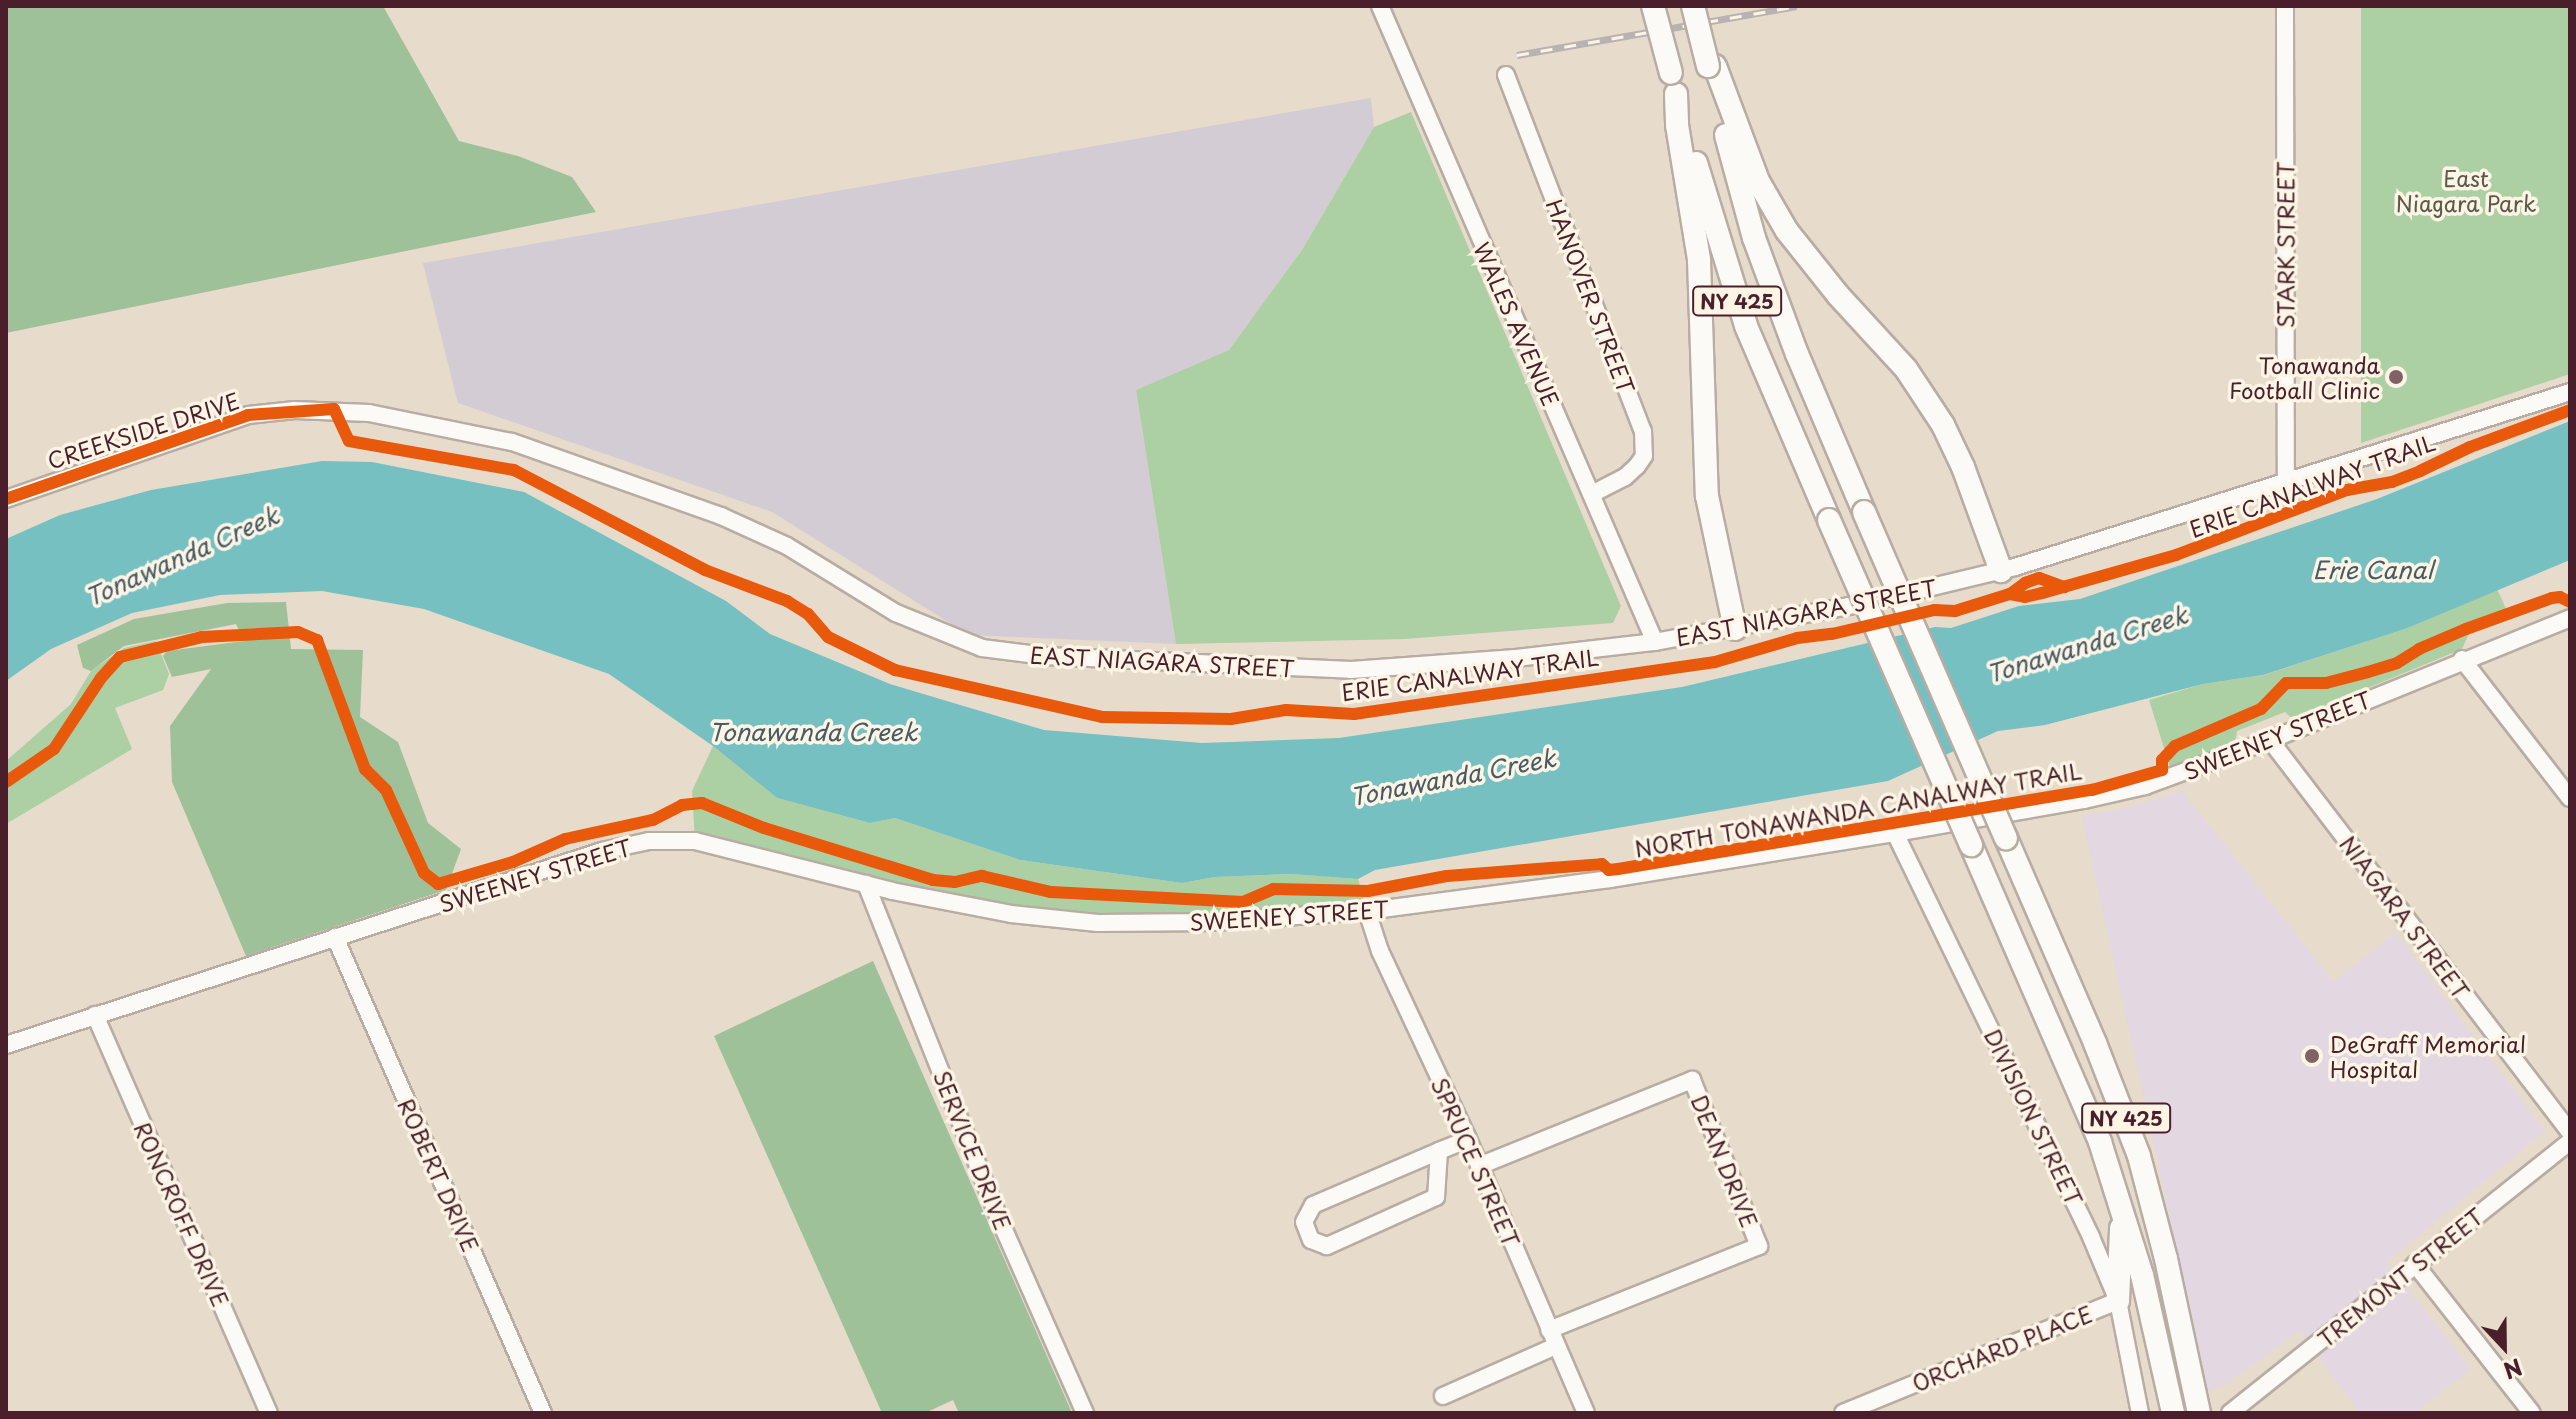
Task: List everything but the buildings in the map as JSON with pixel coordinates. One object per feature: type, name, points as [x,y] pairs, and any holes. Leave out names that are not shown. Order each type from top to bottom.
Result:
[{"type":"main road","name":"NY 425","points":[[1653,6],[1726,270],[1829,520],[2100,1142],[2142,1275],[2173,1413]]},
{"type":"main road","points":[[1694,10],[1711,66],[1758,181],[1787,231],[1838,295],[1906,369],[1943,425],[1963,467],[2001,571]]},
{"type":"main road","name":"NY 425","points":[[1711,66],[1754,238],[1797,354],[2095,1043],[2134,1143],[2166,1259],[2199,1413]]},
{"type":"main road","points":[[1674,83],[1677,125],[1699,260],[1707,496],[1735,629]]},
{"type":"main road","points":[[2118,1301],[2121,1207]]},
{"type":"street","name":"WALES AVENUE","points":[[1380,6],[1655,642]]},
{"type":"street","name":"STARK STREET","points":[[2285,6],[2286,483]]},
{"type":"street","name":"HANOVER STREET","points":[[1506,75],[1643,431],[1644,456],[1637,466],[1625,477],[1592,494]]},
{"type":"street","name":"EAST NIAGARA STREET","points":[[295,410],[358,411],[441,425],[512,442],[612,475],[759,532],[896,613],[982,648],[1045,656],[1351,670],[1516,658],[1655,642],[1735,629],[2001,571],[2570,392]]},
{"type":"street","name":"CREEKSIDE DRIVE","points":[[6,499],[190,432],[248,415],[295,410]]},
{"type":"street","name":"SWEENEY STREET","points":[[6,1045],[602,851],[649,841],[695,841],[866,884],[1011,914],[1098,923],[1214,922],[1367,911],[1610,879],[1895,833],[2109,795],[2270,740],[2462,659],[2570,618]]},
{"type":"street","points":[[2462,659],[2570,798]]},
{"type":"street","name":"NIAGARA STREET","points":[[2270,740],[2570,1132]]},
{"type":"street","name":"DIVISION STREET","points":[[1895,833],[2081,1213],[2118,1301],[2140,1413]]},
{"type":"street","name":"SERVICE DRIVE","points":[[866,884],[1002,1225],[1085,1413]]},
{"type":"street","name":"SPRUCE STREET","points":[[1367,911],[1380,951],[1468,1139],[1586,1413]]},
{"type":"street","name":"ROBERT DRIVE","points":[[335,937],[543,1413]]},
{"type":"street","name":"RONCROFF DRIVE","points":[[95,1015],[269,1413]]},
{"type":"street","name":"DEAN DRIVE","points":[[1479,1166],[1692,1080],[1759,1246],[1553,1338]]},
{"type":"street","points":[[1439,1151],[1436,1197],[1327,1246],[1311,1240],[1304,1222],[1313,1205],[1439,1151],[1468,1139]]},
{"type":"street","name":"TREMONT STREET","points":[[2230,1413],[2570,1142]]},
{"type":"street","points":[[2415,1264],[2532,1413]]},
{"type":"street","name":"ORCHARD PLACE","points":[[1843,1413],[2118,1301]]},
{"type":"street","points":[[1443,1396],[1553,1338]]},
{"type":"shaded area","points":[[1371,98],[1374,127],[1302,250],[1229,350],[1136,390],[1176,644],[969,635],[772,512],[458,403],[423,263]]},
{"type":"shaded area","name":"DeGraff Memorial Hospital","points":[[2182,791],[2333,981],[2396,933],[2545,1131],[2387,1262],[2471,1369],[2415,1413],[2360,1413],[2299,1331],[2228,1383],[2208,1391],[2082,816],[2122,809]]},
{"type":"green space","points":[[6,6],[383,6],[459,141],[518,156],[572,177],[596,212],[6,333]]},
{"type":"green space","name":"East Niagara Park","points":[[2361,6],[2570,6],[2570,374],[2361,443]]},
{"type":"green space","points":[[1411,112],[1621,606],[1613,623],[1405,639],[1176,644],[1136,390],[1229,350],[1302,250],[1374,127]]},
{"type":"green space","points":[[2497,589],[2509,615],[2470,631],[2462,649],[2293,719],[2285,712],[2237,731],[2235,741],[2170,767],[2149,700],[2203,684],[2264,675],[2405,629]]},
{"type":"green space","points":[[286,602],[291,649],[363,650],[360,717],[398,742],[428,823],[461,849],[446,890],[246,956],[172,782],[170,726],[211,669],[172,677],[163,656],[167,651],[244,641],[236,624],[124,646],[91,671],[83,668],[77,645],[134,619],[227,603]]},
{"type":"green space","points":[[156,641],[169,674],[163,690],[115,708],[132,749],[6,824],[6,761],[71,704],[91,671],[124,648]]},
{"type":"green space","points":[[713,746],[777,798],[870,823],[895,818],[1020,860],[1182,883],[1215,877],[1293,874],[1358,879],[1367,911],[1098,923],[892,891],[695,841],[692,791]]},
{"type":"green space","points":[[873,961],[1072,1413],[959,1413],[953,1400],[925,1413],[882,1413],[714,1036]]},
{"type":"water","name":"Tonawanda Creek","points":[[2570,421],[2570,560],[2405,629],[2263,675],[2203,684],[2045,725],[1998,731],[1888,781],[1375,870],[1358,879],[1292,874],[1215,877],[1182,883],[1020,860],[895,818],[870,823],[777,798],[713,746],[609,674],[424,609],[322,591],[220,595],[132,613],[51,649],[6,681],[6,539],[60,515],[151,490],[322,461],[372,462],[524,492],[726,601],[770,634],[890,684],[1044,730],[1202,743],[1339,738],[1682,687],[1935,627],[1951,628],[2019,606],[2080,599],[2377,499]]},
{"type":"railway","points":[[1517,55],[1797,6]]},
{"type":"cycle path","name":"ERIE CANALWAY TRAIL","points":[[6,499],[248,415],[334,409],[349,441],[514,470],[705,570],[787,601],[808,614],[828,637],[895,670],[1102,717],[1231,719],[1286,710],[1354,714],[1715,662],[1797,638],[1832,634],[1934,610],[1955,611],[2010,594],[2039,578],[2064,587]]},
{"type":"cycle path","name":"ERIE CANALWAY TRAIL","points":[[2010,594],[2025,597],[2176,555],[2347,490],[2392,482],[2470,447],[2570,410]]},
{"type":"cycle path","name":"NORTH TONAWANDA CANALWAY TRAIL","points":[[6,782],[54,749],[101,678],[120,657],[202,637],[298,632],[317,640],[365,769],[386,790],[424,873],[438,884],[513,862],[565,839],[653,820],[682,805],[702,803],[764,828],[933,880],[955,882],[982,876],[1051,892],[1243,902],[1273,889],[1368,891],[1447,876],[1602,864],[1609,870],[1618,869],[2092,790],[2162,770],[2162,760],[2175,746],[2261,709],[2286,683],[2326,683],[2368,672],[2397,663],[2419,649],[2466,629],[2552,598],[2560,597],[2570,602]]},
{"type":"place","name":"Tonawanda Football Clinic","points":[[2396,377]]},
{"type":"place","name":"DeGraff Memorial Hospital","points":[[2312,1056]]},
{"type":"water label","name":"Erie Canal","points":[[2373,570]]}]
